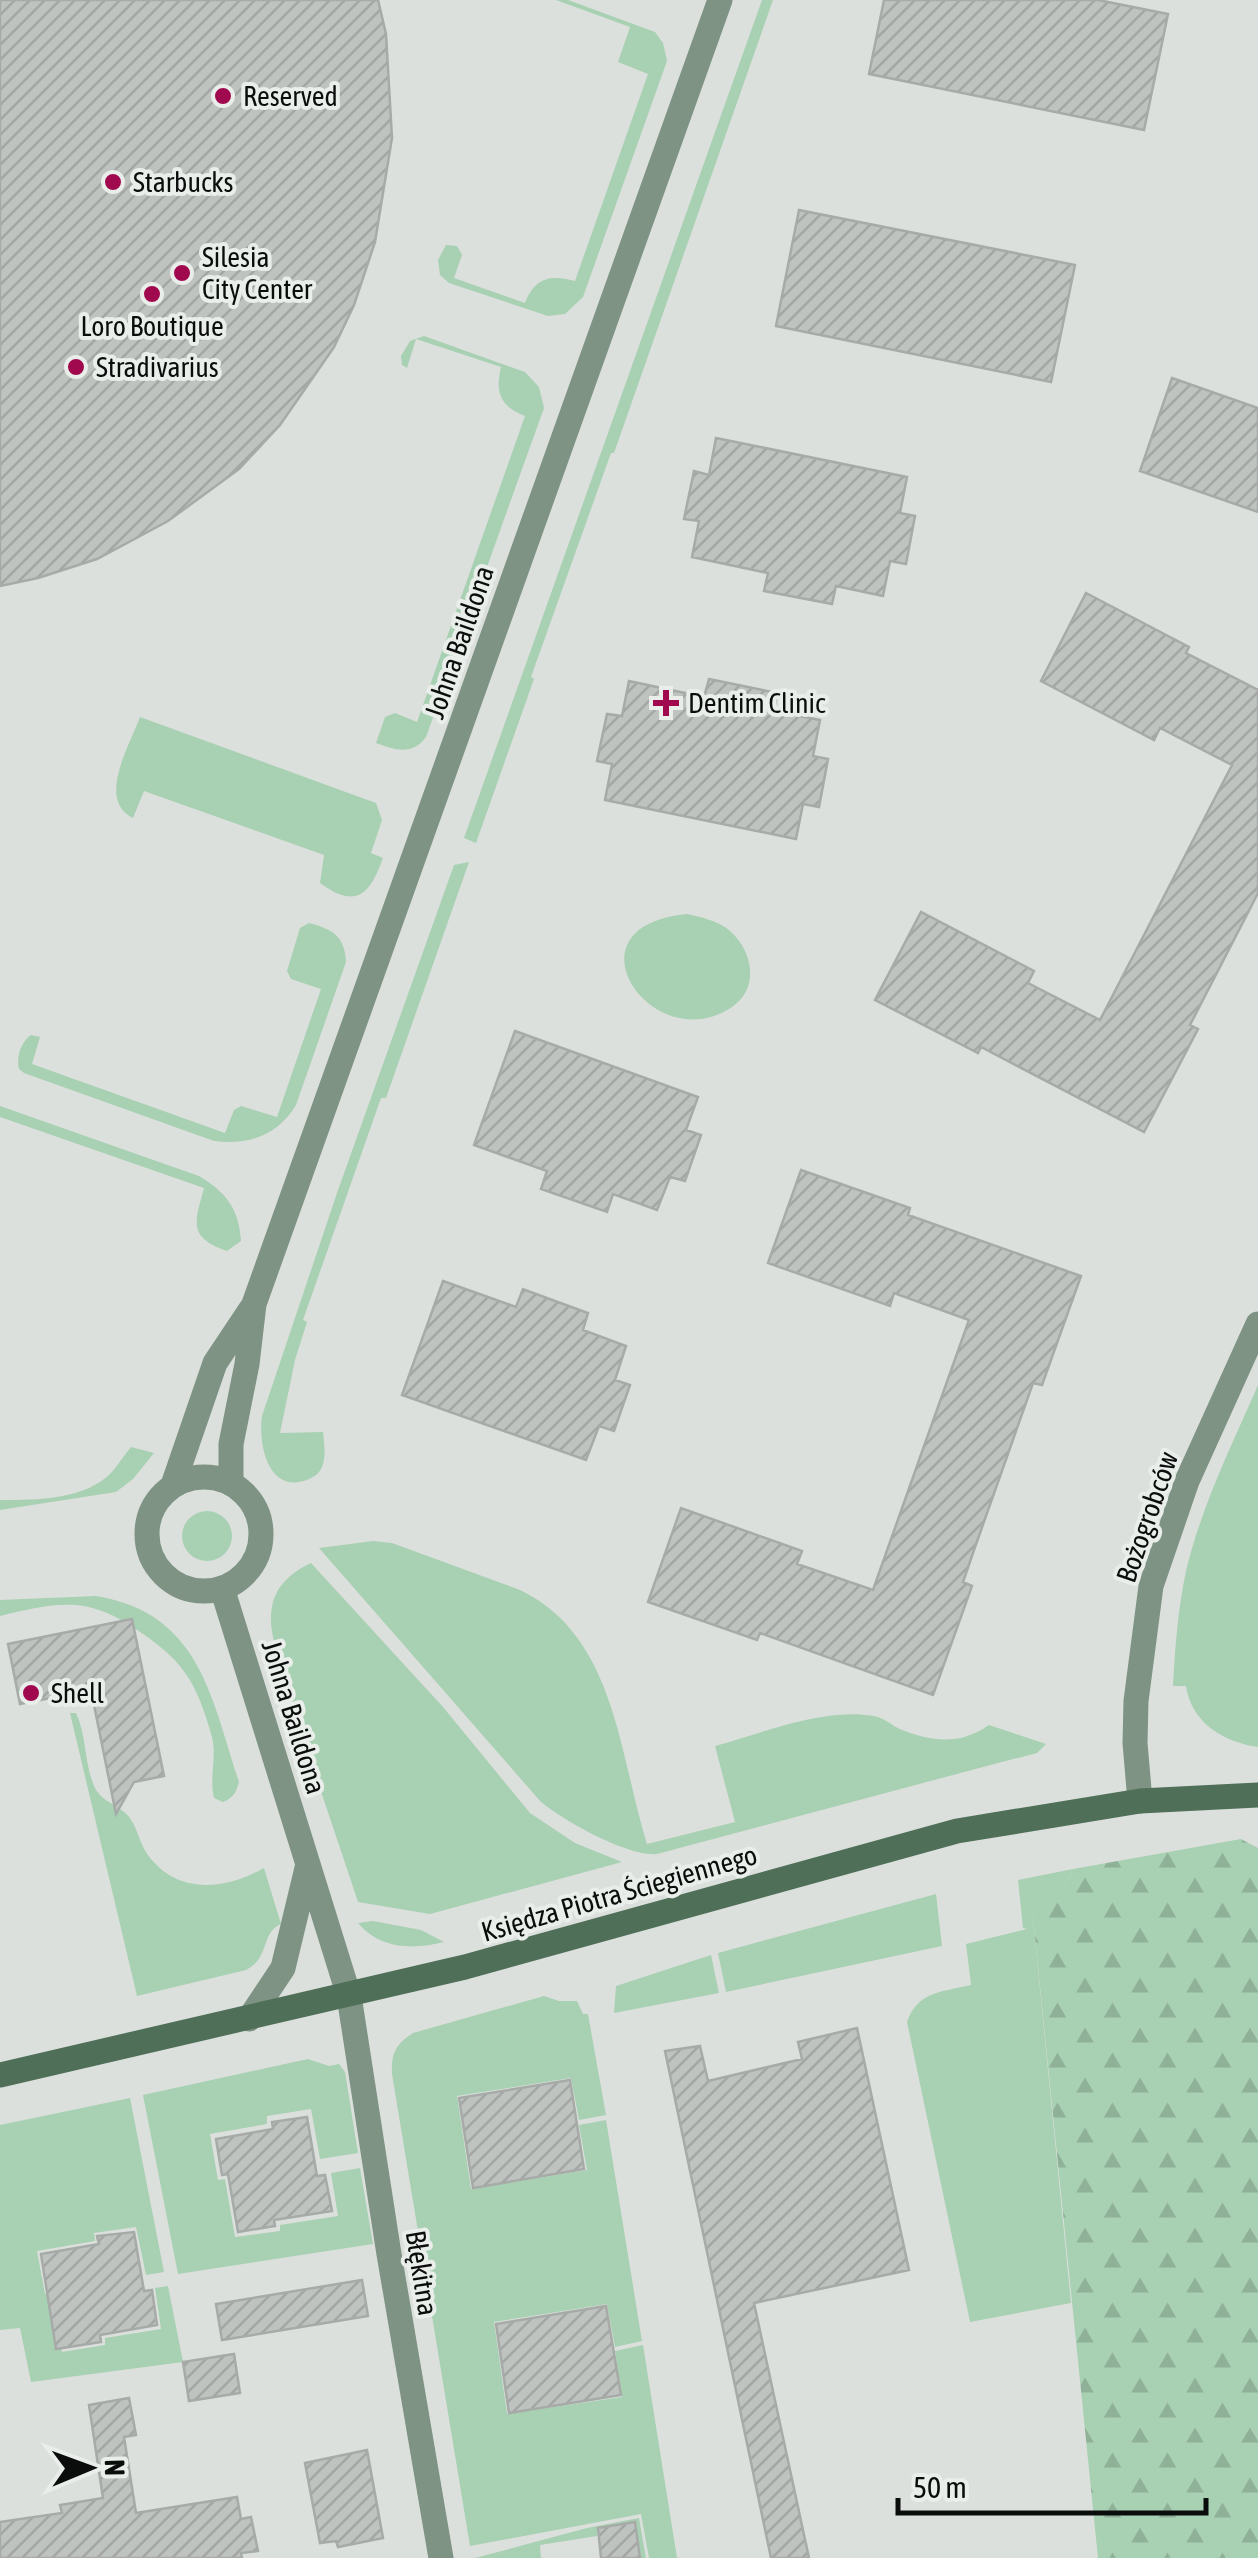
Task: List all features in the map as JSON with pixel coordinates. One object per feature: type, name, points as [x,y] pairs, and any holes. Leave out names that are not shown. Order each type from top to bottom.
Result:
[{"type":"street","name":"Johna Baildona","points":[[231,1483],[232,1432],[247,1364],[254,1304],[720,0]]},
{"type":"street","name":"Johna Baildona","points":[[174,1485],[215,1363],[254,1304]]},
{"type":"street","name":"Bożogrobców","points":[[1140,1801],[1136,1701],[1151,1586],[1187,1481],[1258,1324]]},
{"type":"street","points":[[212,1476],[231,1483],[256,1509],[261,1526],[260,1546],[252,1564],[239,1579],[222,1588],[200,1591],[179,1585],[161,1572],[146,1536],[159,1498],[192,1477],[212,1476]]},
{"type":"street","name":"Johna Baildona","points":[[222,1588],[350,1996]]},
{"type":"street","name":"Księdza Piotra Ściegiennego","points":[[0,2075],[350,1996],[584,1936],[957,1831],[1140,1801],[1258,1795]]},
{"type":"street","points":[[249,2019],[283,1968],[308,1864]]},
{"type":"street","name":"Błękitna","points":[[350,1996],[441,2558]]},
{"type":"green space","points":[[556,0],[568,0],[655,32],[663,43],[667,61],[583,297],[565,314],[548,316],[449,283],[440,275],[438,260],[446,245],[457,246],[462,255],[454,278],[525,303],[533,288],[544,280],[575,281],[648,74],[618,62],[630,27]]},
{"type":"green space","points":[[762,0],[773,0],[531,677],[534,679],[476,843],[464,838]]},
{"type":"green space","points":[[424,336],[525,372],[539,387],[544,408],[426,737],[415,747],[403,750],[376,743],[385,717],[395,713],[417,722],[525,416],[501,398],[501,367],[416,339],[407,368],[402,365],[401,356],[410,341]]},
{"type":"green space","points":[[140,717],[376,803],[382,820],[371,853],[383,858],[373,881],[361,894],[344,896],[320,883],[324,855],[144,791],[133,818],[122,810],[116,786]]},
{"type":"green space","points":[[469,862],[303,1320],[307,1322],[280,1433],[323,1432],[323,1464],[307,1480],[283,1480],[268,1464],[264,1452],[262,1416],[454,865]]},
{"type":"green space","points":[[687,914],[730,931],[744,950],[750,971],[746,992],[739,1001],[729,1009],[700,1019],[672,1016],[648,1003],[632,984],[624,962],[629,941],[649,923]]},
{"type":"green space","points":[[309,923],[336,935],[346,962],[296,1105],[271,1131],[250,1140],[214,1141],[19,1069],[20,1050],[31,1035],[40,1037],[32,1064],[225,1133],[234,1110],[241,1106],[277,1117],[321,989],[291,979],[287,971],[300,928]]},
{"type":"green space","points":[[0,1106],[199,1176],[230,1203],[241,1241],[227,1251],[200,1234],[197,1219],[204,1188],[0,1117]]},
{"type":"green space","points":[[1258,1385],[1258,1747],[1211,1728],[1194,1710],[1186,1686],[1173,1686],[1181,1600],[1192,1547]]},
{"type":"green space","points":[[131,1447],[154,1453],[133,1479],[116,1492],[0,1510],[0,1500],[60,1496],[88,1488],[112,1472]]},
{"type":"green space","points":[[207,1511],[224,1519],[232,1536],[224,1553],[207,1561],[190,1553],[182,1536],[190,1519]]},
{"type":"green space","points":[[373,1541],[392,1543],[520,1590],[552,1610],[595,1667],[609,1701],[647,1844],[735,1822],[715,1746],[794,1723],[835,1715],[874,1716],[913,1734],[947,1740],[968,1736],[989,1725],[1046,1744],[1037,1753],[657,1854],[630,1850],[580,1828],[541,1802],[319,1548]]},
{"type":"green space","points":[[311,1563],[443,1707],[530,1813],[575,1843],[622,1862],[430,1914],[358,1902],[294,1710],[271,1626],[274,1599],[281,1586]]},
{"type":"green space","points":[[96,1596],[131,1605],[158,1620],[180,1640],[196,1664],[209,1690],[239,1782],[229,1799],[223,1802],[214,1798],[213,1745],[206,1717],[185,1673],[165,1651],[121,1620],[84,1606],[47,1606],[0,1616],[0,1600]]},
{"type":"green space","points":[[70,1713],[76,1713],[80,1722],[95,1788],[130,1818],[147,1854],[163,1871],[177,1879],[206,1885],[236,1880],[264,1868],[281,1924],[270,1933],[254,1965],[137,1996]]},
{"type":"green space","points":[[1241,1839],[1258,1848],[1258,2558],[1098,2558],[1033,1918],[1038,1905],[1064,1886],[1073,1869]]},
{"type":"green space","points":[[1073,1869],[1064,1886],[1039,1905],[1033,1918],[1071,2303],[970,2322],[907,2022],[924,1999],[971,1985],[966,1944],[1027,1929],[1023,1928],[1018,1880]]},
{"type":"green space","points":[[936,1894],[942,1946],[726,1992],[718,1953]]},
{"type":"green space","points":[[373,1921],[421,1930],[444,1942],[421,1946],[387,1943],[358,1923]]},
{"type":"green space","points":[[711,1955],[719,1993],[614,2013],[616,1986]]},
{"type":"green space","points":[[544,1996],[577,2001],[583,2014],[588,2014],[606,2115],[579,2120],[571,2078],[457,2096],[471,2189],[587,2170],[579,2125],[606,2120],[642,2341],[615,2347],[607,2304],[494,2322],[507,2414],[622,2397],[615,2351],[643,2345],[677,2558],[649,2558],[641,2514],[470,2546],[392,2060],[399,2045],[413,2033]]},
{"type":"green space","points":[[308,2059],[329,2066],[339,2064],[345,2072],[358,2153],[320,2159],[311,2109],[267,2116],[267,2124],[210,2134],[218,2180],[225,2179],[235,2237],[280,2231],[280,2225],[338,2216],[331,2173],[360,2168],[373,2244],[178,2274],[143,2095]]},
{"type":"green space","points":[[130,2098],[164,2272],[146,2275],[136,2227],[94,2233],[95,2241],[37,2251],[45,2294],[51,2294],[62,2352],[105,2345],[105,2338],[161,2329],[155,2288],[168,2286],[183,2362],[31,2382],[20,2328],[0,2330],[0,2125]]},
{"type":"green space","points":[[639,2518],[646,2558],[641,2558],[635,2522],[597,2528],[597,2536],[540,2545],[541,2558],[475,2558],[587,2528]]},
{"type":"building","name":"Silesia City Center","points":[[0,0],[378,0],[386,34],[392,138],[375,242],[354,305],[334,347],[280,425],[239,469],[168,521],[97,559],[0,586]]},
{"type":"building","points":[[884,0],[1098,0],[1168,14],[1144,130],[869,74]]},
{"type":"building","points":[[799,210],[1075,265],[1051,382],[776,326]]},
{"type":"building","points":[[1172,378],[1258,408],[1258,512],[1140,471]]},
{"type":"building","points":[[716,438],[907,477],[900,513],[915,516],[906,564],[890,561],[883,596],[836,586],[832,604],[764,591],[768,573],[692,557],[699,521],[684,519],[694,471],[709,475]]},
{"type":"building","points":[[1086,593],[1189,647],[1186,653],[1258,690],[1258,893],[1190,1025],[1198,1029],[1144,1132],[981,1047],[978,1053],[875,1000],[921,912],[1034,971],[1028,983],[1100,1020],[1232,765],[1160,728],[1154,740],[1041,681]]},
{"type":"building","points":[[709,679],[777,693],[774,711],[820,720],[813,756],[828,759],[819,807],[803,804],[796,839],[605,800],[612,764],[597,761],[607,714],[622,716],[629,681],[704,697]]},
{"type":"building","points":[[515,1031],[698,1097],[686,1130],[701,1135],[685,1181],[670,1177],[657,1210],[613,1194],[607,1212],[541,1189],[547,1171],[474,1145]]},
{"type":"building","points":[[801,1170],[910,1208],[908,1215],[1081,1276],[1042,1385],[1033,1383],[974,1550],[963,1582],[972,1586],[933,1695],[760,1633],[757,1640],[648,1602],[681,1508],[802,1551],[797,1564],[873,1590],[969,1320],[894,1293],[890,1306],[768,1263]]},
{"type":"building","points":[[443,1281],[516,1307],[523,1289],[588,1313],[583,1330],[626,1346],[615,1380],[630,1385],[614,1431],[599,1426],[586,1460],[402,1395]]},
{"type":"building","points":[[132,1619],[164,1776],[134,1782],[116,1814],[91,1690],[20,1704],[8,1644]]},
{"type":"building","points":[[857,2028],[909,2270],[754,2303],[809,2558],[771,2558],[665,2051],[700,2046],[708,2081],[802,2059],[798,2042]]},
{"type":"building","points":[[570,2080],[584,2169],[473,2188],[459,2098]]},
{"type":"building","points":[[307,2117],[317,2176],[325,2175],[332,2211],[274,2220],[275,2226],[238,2232],[228,2174],[222,2175],[216,2139],[273,2129],[272,2122]]},
{"type":"building","points":[[134,2232],[144,2291],[152,2290],[157,2325],[100,2335],[101,2342],[56,2349],[41,2254],[99,2244],[97,2236]]},
{"type":"building","points":[[362,2280],[368,2316],[222,2340],[216,2304]]},
{"type":"building","points":[[606,2306],[621,2395],[509,2413],[496,2324]]},
{"type":"building","points":[[234,2354],[240,2393],[189,2401],[183,2362]]},
{"type":"building","points":[[129,2398],[136,2435],[124,2437],[136,2513],[237,2497],[241,2519],[251,2517],[258,2551],[241,2553],[242,2558],[0,2558],[0,2522],[62,2513],[60,2505],[103,2498],[89,2405]]},
{"type":"building","points":[[367,2450],[383,2538],[338,2547],[336,2541],[320,2543],[305,2463]]},
{"type":"building","points":[[635,2522],[640,2558],[601,2558],[598,2528]]},
{"type":"place","name":"Reserved","points":[[223,96]]},
{"type":"place","name":"Starbucks","points":[[113,182]]},
{"type":"place","name":"Silesia City Center","points":[[182,273]]},
{"type":"place","name":"Loro Boutique","points":[[152,294]]},
{"type":"place","name":"Stradivarius","points":[[76,367]]},
{"type":"place","name":"Dentim Clinic","points":[[666,703]]},
{"type":"place","name":"Shell","points":[[31,1693]]}]
